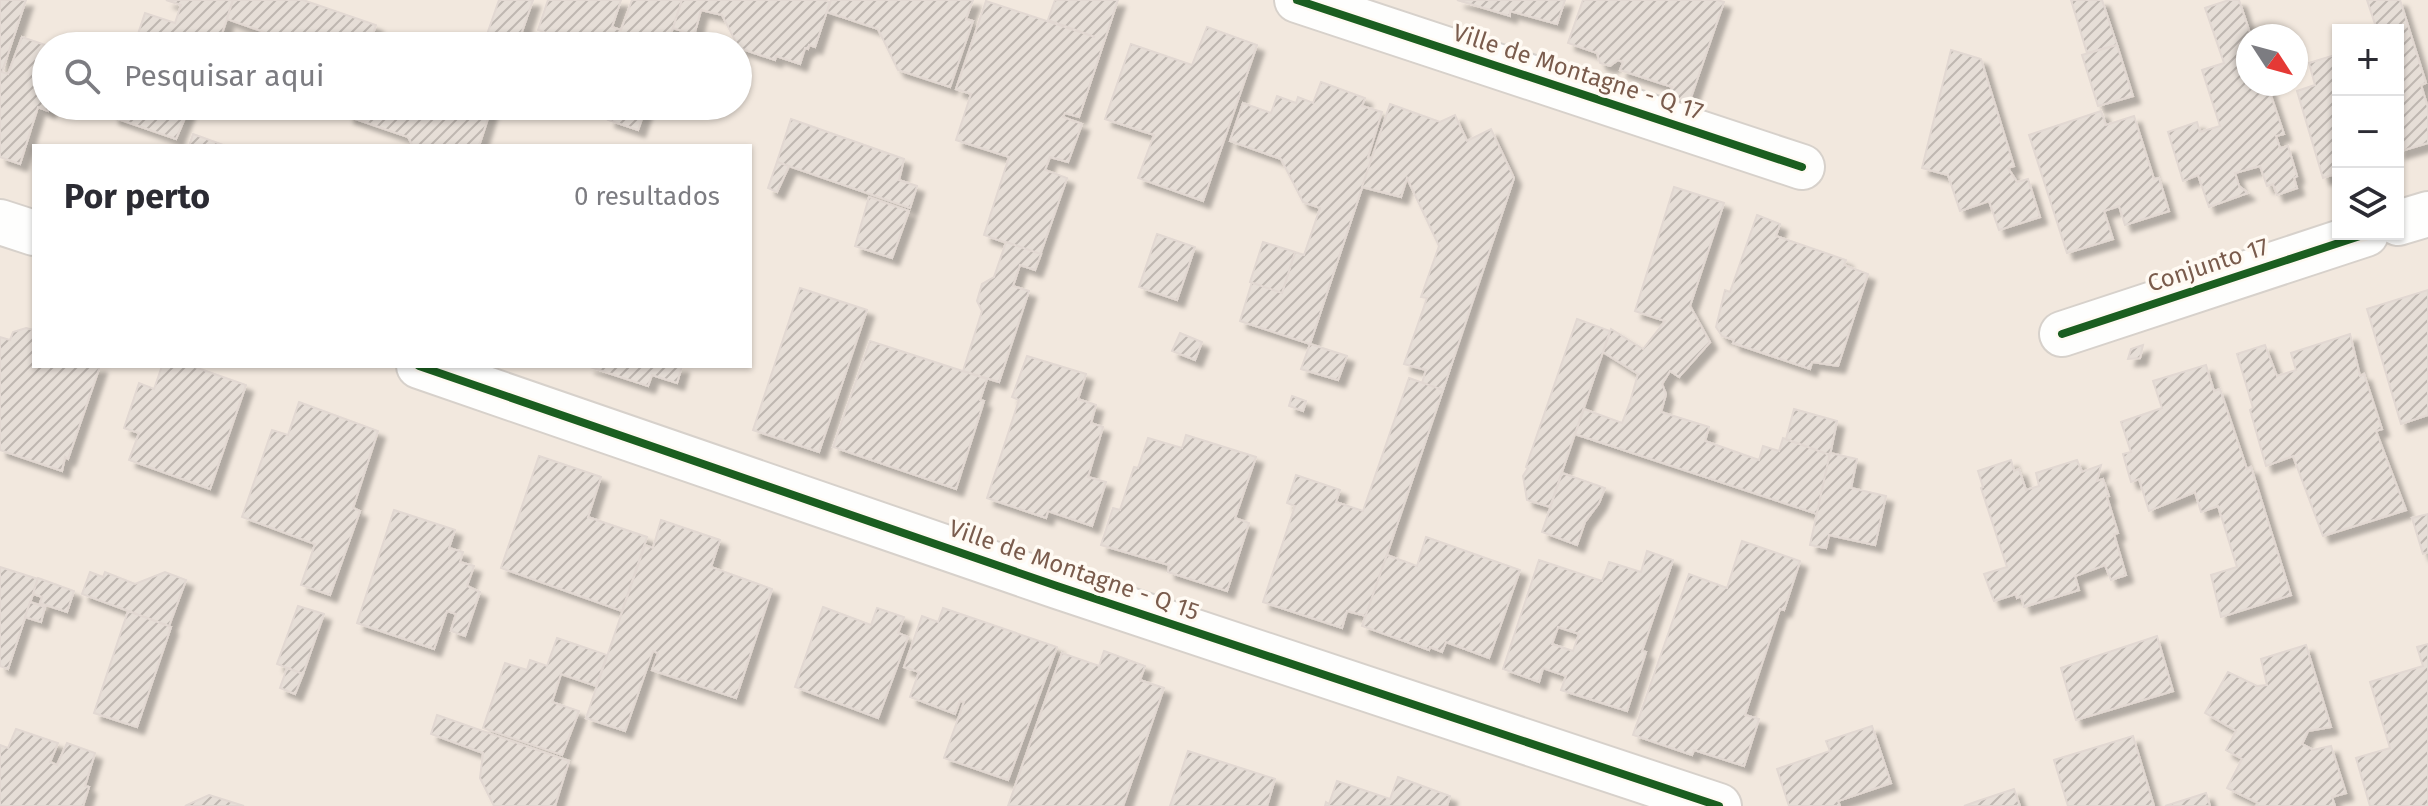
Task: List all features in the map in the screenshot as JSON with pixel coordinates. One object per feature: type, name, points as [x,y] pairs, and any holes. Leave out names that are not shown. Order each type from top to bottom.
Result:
[{"type":"street","name":"Ville de Montagne - Q 17","points":[[1297,0],[1802,167]]},
{"type":"street","points":[[2404,221],[2428,214]]},
{"type":"street","points":[[0,222],[32,232]]},
{"type":"street","name":"Conjunto 17","points":[[2062,334],[2348,240]]},
{"type":"street","name":"Ville de Montagne - Q 15","points":[[425,368],[1057,586],[1719,806]]},
{"type":"shaded area","points":[[0,0],[2428,0],[2428,806],[0,806]]},
{"type":"building","points":[[0,0],[26,0],[2,72],[8,74],[22,37],[32,40],[34,120],[20,164],[0,157]]},
{"type":"building","points":[[166,0],[233,0],[223,32],[139,32],[145,13],[175,23],[181,5]]},
{"type":"building","points":[[233,0],[303,0],[376,25],[374,32],[264,32],[227,19]]},
{"type":"building","points":[[499,0],[533,0],[522,32],[488,32]]},
{"type":"building","points":[[548,0],[621,0],[612,27],[621,30],[632,0],[682,0],[672,32],[538,30]]},
{"type":"building","points":[[682,0],[830,2],[815,47],[809,45],[808,49],[805,48],[800,64],[752,52],[752,32],[731,32],[722,15],[701,10],[695,32],[673,28]]},
{"type":"building","points":[[831,0],[973,0],[966,19],[973,21],[950,87],[898,70],[878,29],[827,12]]},
{"type":"building","points":[[1055,0],[1118,0],[1079,117],[1065,113],[1063,117],[1082,124],[1068,162],[1050,157],[1045,170],[1067,178],[1040,255],[984,235],[1009,157],[956,140],[971,94],[956,89],[986,1],[1095,37],[1048,20]]},
{"type":"building","points":[[1457,0],[1565,0],[1557,24],[1510,11],[1510,16]]},
{"type":"building","points":[[1583,0],[1724,2],[1689,103],[1669,96],[1672,87],[1620,70],[1623,62],[1618,60],[1610,66],[1600,63],[1597,53],[1568,43]]},
{"type":"building","points":[[2071,0],[2102,0],[2117,45],[2087,53]]},
{"type":"building","points":[[2239,0],[2247,24],[2236,24],[2236,96],[2271,96],[2284,134],[2276,136],[2280,148],[2288,146],[2297,176],[2294,178],[2297,188],[2277,195],[2273,184],[2267,186],[2260,166],[2235,173],[2239,186],[2248,193],[2209,207],[2198,175],[2183,181],[2168,132],[2197,122],[2200,132],[2220,126],[2202,70],[2224,63],[2205,8]]},
{"type":"building","points":[[2367,0],[2400,0],[2426,83],[2421,85],[2428,108],[2428,143],[2404,150],[2404,24],[2375,24]]},
{"type":"building","points":[[1207,27],[1257,45],[1203,201],[1138,178],[1154,135],[1105,119],[1131,44],[1192,65]]},
{"type":"building","points":[[2117,45],[2133,96],[2098,106],[2082,55]]},
{"type":"building","points":[[1951,50],[1981,59],[2014,166],[2008,168],[2017,182],[2028,179],[2040,217],[1999,230],[1989,201],[1960,211],[1948,175],[1922,168]]},
{"type":"building","points":[[2332,56],[2332,175],[2323,178],[2298,96],[2308,96],[2308,87],[2315,85],[2309,63]]},
{"type":"building","points":[[1321,82],[1365,98],[1362,106],[1382,112],[1368,157],[1372,158],[1310,344],[1240,321],[1252,282],[1282,293],[1295,252],[1304,255],[1320,208],[1303,202],[1281,159],[1230,141],[1243,103],[1271,113],[1277,96],[1296,103],[1298,97],[1313,103]]},
{"type":"building","points":[[1390,104],[1440,122],[1455,115],[1467,141],[1491,129],[1514,178],[1443,390],[1422,383],[1426,370],[1404,364],[1427,298],[1421,297],[1439,246],[1407,178],[1401,197],[1362,187]]},
{"type":"building","points":[[2101,111],[2106,125],[2134,116],[2154,179],[2159,178],[2169,211],[2125,225],[2119,206],[2104,211],[2113,239],[2067,253],[2029,135]]},
{"type":"building","points":[[791,119],[904,159],[899,180],[917,186],[910,208],[777,162]]},
{"type":"building","points":[[121,120],[184,120],[176,139]]},
{"type":"building","points":[[359,120],[487,120],[480,144],[412,144],[408,137]]},
{"type":"building","points":[[608,120],[642,120],[638,130]]},
{"type":"building","points":[[193,134],[220,144],[190,144]]},
{"type":"building","points":[[777,162],[789,166],[777,192],[768,188]]},
{"type":"building","points":[[1674,187],[1724,203],[1690,306],[1710,342],[1679,377],[1670,371],[1662,384],[1666,394],[1661,412],[1709,427],[1705,441],[1759,460],[1763,446],[1779,451],[1783,438],[1830,455],[1817,514],[1575,434],[1584,409],[1622,423],[1630,402],[1638,374],[1603,352],[1611,329],[1643,349],[1665,321],[1635,311]]},
{"type":"building","points":[[869,197],[909,211],[892,258],[855,246]]},
{"type":"building","points":[[1757,215],[1780,224],[1776,236],[1846,260],[1844,265],[1868,274],[1838,366],[1812,362],[1810,369],[1733,343],[1734,340],[1722,336],[1716,327],[1725,290],[1730,292]]},
{"type":"building","points":[[1157,234],[1195,247],[1177,300],[1139,287]]},
{"type":"building","points":[[1006,242],[1041,254],[1035,270],[1020,265],[1013,286],[1029,291],[999,382],[963,371],[982,311],[977,301],[982,284],[994,277]]},
{"type":"building","points":[[1263,242],[1295,252],[1282,293],[1250,282]]},
{"type":"building","points":[[800,288],[867,310],[819,452],[753,430]]},
{"type":"building","points":[[2428,290],[2428,415],[2401,424],[2367,309]]},
{"type":"building","points":[[1577,319],[1610,331],[1550,507],[1527,500],[1523,476]]},
{"type":"building","points":[[32,330],[32,368],[99,368],[62,471],[0,450],[0,337],[10,340],[13,332]]},
{"type":"building","points":[[1180,333],[1202,342],[1195,360],[1172,351]]},
{"type":"building","points":[[2350,334],[2360,376],[2364,374],[2382,429],[2376,431],[2406,510],[2323,536],[2293,456],[2266,466],[2237,354],[2265,345],[2277,376],[2296,370],[2291,353]]},
{"type":"building","points":[[870,341],[987,379],[980,400],[984,401],[956,489],[833,447]]},
{"type":"building","points":[[1310,344],[1347,356],[1338,380],[1301,369]]},
{"type":"building","points":[[2143,345],[2140,358],[2128,359],[2131,349]]},
{"type":"building","points":[[1027,356],[1086,374],[1078,399],[1096,405],[1091,423],[1103,427],[1088,477],[1106,482],[1092,526],[1048,511],[1046,518],[987,498],[1019,400],[1012,397]]},
{"type":"building","points":[[2206,365],[2214,391],[2220,389],[2247,469],[2251,467],[2291,595],[2221,617],[2211,575],[2237,567],[2218,506],[2201,512],[2195,492],[2149,511],[2139,479],[2131,482],[2123,454],[2131,452],[2121,422],[2162,408],[2153,381]]},
{"type":"building","points":[[161,368],[198,368],[246,385],[210,489],[129,460],[139,433],[124,428],[139,383],[154,389]]},
{"type":"building","points":[[593,368],[681,368],[677,383],[652,375],[648,386]]},
{"type":"building","points":[[1409,378],[1443,390],[1366,616],[1347,611],[1342,628],[1263,602],[1295,506],[1287,503],[1296,475],[1340,490],[1336,502],[1363,511]]},
{"type":"building","points":[[1292,396],[1306,401],[1303,411],[1289,406]]},
{"type":"building","points":[[299,402],[378,431],[353,508],[360,511],[330,595],[301,585],[315,544],[242,517],[272,430],[288,435]]},
{"type":"building","points":[[1794,409],[1837,421],[1830,455],[1786,439]]},
{"type":"building","points":[[1186,435],[1256,457],[1235,518],[1249,523],[1227,591],[1168,572],[1169,565],[1101,545],[1113,508],[1120,510],[1134,467],[1138,468],[1148,438],[1182,448]]},
{"type":"building","points":[[1830,453],[1857,459],[1851,488],[1886,496],[1875,545],[1829,535],[1826,548],[1810,545]]},
{"type":"building","points":[[539,456],[601,477],[588,517],[647,537],[622,611],[501,568]]},
{"type":"building","points":[[2011,460],[2014,471],[2019,469],[2026,490],[2039,486],[2036,473],[2077,460],[2082,472],[2101,465],[2097,481],[2103,479],[2109,496],[2118,533],[2114,534],[2126,575],[2111,580],[2105,565],[2075,576],[2079,590],[2024,607],[2021,596],[2017,598],[2016,594],[1994,601],[1984,574],[2007,567],[1978,471]]},
{"type":"building","points":[[1562,473],[1605,488],[1599,503],[1585,522],[1577,545],[1542,532]]},
{"type":"building","points":[[394,510],[455,530],[449,548],[463,552],[460,562],[474,566],[467,586],[480,592],[465,636],[451,631],[456,614],[447,611],[434,649],[357,623]]},
{"type":"building","points":[[2428,514],[2428,552],[2423,554],[2412,518]]},
{"type":"building","points":[[661,520],[720,540],[711,567],[772,589],[736,698],[652,670],[658,653],[653,651],[625,731],[586,718],[645,545],[653,548]]},
{"type":"building","points":[[1426,537],[1520,570],[1489,658],[1446,642],[1442,652],[1430,647],[1429,650],[1362,626],[1387,555],[1417,566]]},
{"type":"building","points":[[1742,541],[1800,561],[1784,610],[1780,609],[1745,715],[1759,719],[1744,766],[1694,750],[1692,755],[1633,735],[1689,574],[1727,588]]},
{"type":"building","points":[[1647,551],[1673,560],[1642,651],[1646,652],[1627,711],[1561,690],[1566,676],[1543,668],[1539,682],[1503,669],[1539,560],[1602,581],[1609,562],[1641,572]],"holes":[[[1558,627],[1579,634],[1573,651],[1552,644]]]},
{"type":"building","points":[[0,567],[38,579],[8,669],[0,666]]},
{"type":"building","points":[[90,572],[103,577],[105,572],[135,584],[165,572],[186,580],[169,626],[82,594]]},
{"type":"building","points":[[38,578],[74,591],[67,612],[40,603],[42,597],[33,594]]},
{"type":"building","points":[[30,602],[45,607],[41,622],[25,617]]},
{"type":"building","points":[[298,606],[324,614],[303,674],[277,664]]},
{"type":"building","points":[[823,607],[871,625],[877,608],[904,617],[898,633],[908,637],[878,718],[795,687]]},
{"type":"building","points":[[943,608],[1057,647],[1008,780],[944,758],[964,702],[960,701],[955,714],[910,697],[919,672],[904,667],[922,616],[938,622]]},
{"type":"building","points":[[128,611],[171,627],[137,727],[94,713]]},
{"type":"building","points":[[2157,636],[2173,691],[2076,720],[2061,668]]},
{"type":"building","points":[[557,638],[607,655],[596,686],[561,674],[552,702],[579,711],[562,755],[483,728],[505,663],[527,670],[530,660],[547,666]]},
{"type":"building","points":[[2428,644],[2428,806],[2370,806],[2356,758],[2390,748],[2370,682],[2423,666],[2417,647]]},
{"type":"building","points":[[2306,645],[2331,727],[2308,731],[2302,744],[2313,750],[2331,746],[2346,793],[2332,797],[2335,806],[2256,806],[2258,803],[2227,788],[2242,759],[2226,750],[2236,731],[2205,713],[2228,672],[2257,686],[2267,685],[2261,659]]},
{"type":"building","points":[[1104,651],[1145,666],[1140,680],[1164,688],[1123,806],[1008,806],[1062,653],[1099,666]]},
{"type":"building","points":[[287,668],[303,674],[295,694],[280,688]]},
{"type":"building","points":[[437,715],[569,761],[555,806],[494,806],[480,778],[483,753],[431,734]]},
{"type":"building","points":[[1872,726],[1891,783],[1838,801],[1840,806],[1789,806],[1777,769],[1830,751],[1826,741]]},
{"type":"building","points":[[16,729],[58,743],[50,762],[57,765],[67,743],[95,753],[85,786],[89,787],[83,806],[0,806],[0,745],[8,748]]},
{"type":"building","points":[[2133,736],[2154,806],[2068,806],[2054,760]]},
{"type":"building","points":[[1188,751],[1275,779],[1267,806],[1170,806]]},
{"type":"building","points":[[1398,777],[1450,796],[1447,806],[1325,806],[1326,802],[1329,804],[1337,781],[1390,799]]},
{"type":"building","points":[[2014,789],[2020,806],[1964,806],[1978,801]]},
{"type":"building","points":[[2206,793],[2210,806],[2165,806]]},
{"type":"building","points":[[209,795],[244,806],[185,806]]},
{"type":"cycle path","points":[[1297,0],[1802,167]]},
{"type":"cycle path","points":[[2062,334],[2348,240]]},
{"type":"cycle path","points":[[425,368],[1057,586],[1719,806]]}]
